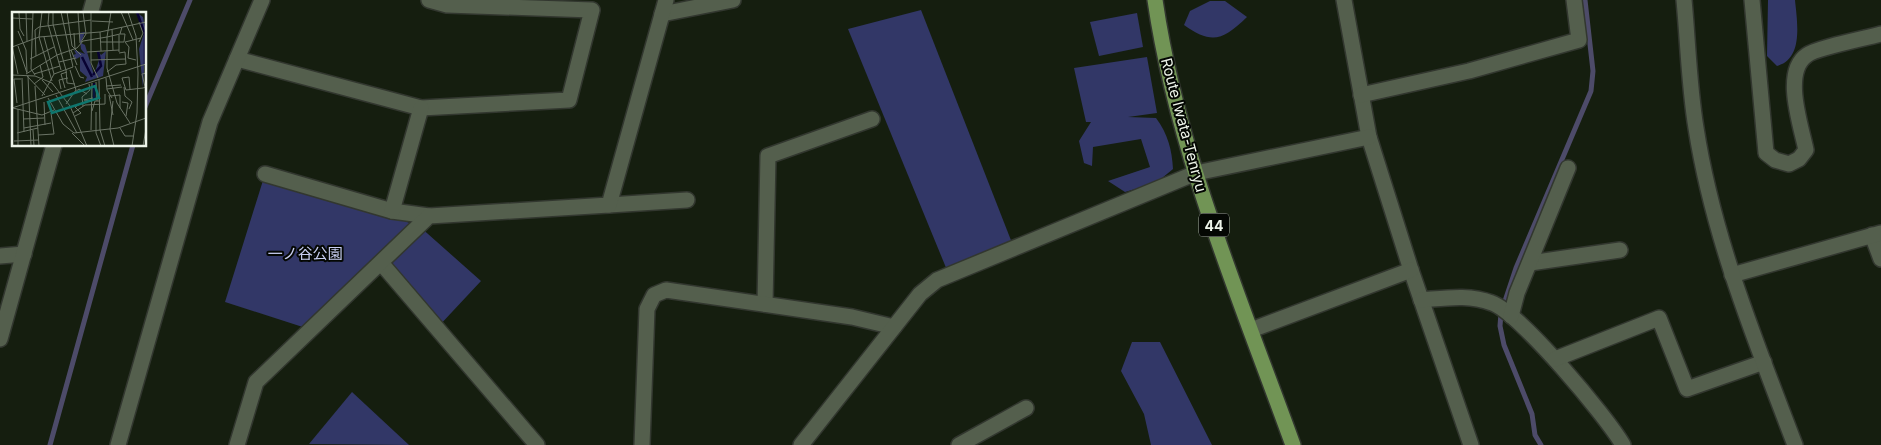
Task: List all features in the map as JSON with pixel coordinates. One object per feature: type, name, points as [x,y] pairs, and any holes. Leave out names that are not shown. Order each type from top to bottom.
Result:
[{"type":"main road","name":"Route Iwata-Tenryu","points":[[1155,0],[1161,41],[1196,173],[1293,445]]},
{"type":"street","points":[[118,445],[210,122],[262,0]]},
{"type":"street","points":[[237,59],[421,108],[569,100],[592,10],[447,5],[429,0]]},
{"type":"street","points":[[609,205],[664,7],[733,0]]},
{"type":"street","points":[[1344,0],[1368,137],[1410,270],[1471,445]]},
{"type":"street","points":[[1361,95],[1469,71],[1579,40],[1574,0]]},
{"type":"street","points":[[1684,0],[1696,128],[1707,182],[1732,275],[1795,445]]},
{"type":"street","points":[[1752,0],[1766,154],[1775,160],[1789,164],[1799,159],[1806,150],[1793,88],[1797,64],[1807,54],[1881,34]]},
{"type":"street","points":[[392,211],[421,108]]},
{"type":"street","points":[[765,304],[768,156],[872,119]]},
{"type":"street","points":[[801,445],[920,294],[937,280],[1196,173],[1368,137]]},
{"type":"street","points":[[0,339],[54,146]]},
{"type":"street","points":[[1510,314],[1568,168]]},
{"type":"street","points":[[265,174],[392,211],[429,216],[687,200]]},
{"type":"street","points":[[237,445],[256,382],[382,264],[429,216]]},
{"type":"street","points":[[1732,275],[1876,234],[1881,259]]},
{"type":"street","points":[[1530,263],[1620,250]]},
{"type":"street","points":[[0,256],[24,254]]},
{"type":"street","points":[[382,264],[537,445]]},
{"type":"street","points":[[1252,330],[1410,270]]},
{"type":"street","points":[[642,445],[647,309],[654,295],[666,290],[852,317],[894,327]]},
{"type":"street","points":[[1421,300],[1468,296],[1494,303],[1510,314],[1555,359],[1623,445]]},
{"type":"street","points":[[1555,359],[1660,318],[1687,389],[1764,362]]},
{"type":"street","points":[[959,445],[1026,408]]},
{"type":"green space","points":[[1768,0],[1795,0],[1797,38],[1795,48],[1786,62],[1777,66],[1767,56]]},
{"type":"green space","points":[[1210,1],[1225,1],[1247,17],[1231,31],[1217,37],[1202,35],[1184,25],[1190,11]]},
{"type":"green space","points":[[921,10],[1014,248],[949,275],[848,29]]},
{"type":"green space","points":[[1137,13],[1143,47],[1099,56],[1090,22]]},
{"type":"green space","points":[[1147,57],[1157,113],[1128,117],[1156,118],[1169,142],[1173,169],[1156,183],[1125,192],[1108,181],[1150,167],[1141,139],[1093,147],[1092,166],[1084,163],[1079,141],[1091,122],[1086,122],[1074,68]]},
{"type":"green space","name":"一ノ谷公園","points":[[265,174],[419,226],[481,281],[438,327],[381,263],[312,330],[225,302]]},
{"type":"green space","points":[[1132,342],[1160,342],[1212,445],[1151,445],[1144,414],[1121,371]]},
{"type":"green space","points":[[352,392],[409,445],[309,444]]},
{"type":"waterway","points":[[146,105],[190,0]]},
{"type":"waterway","points":[[1541,445],[1535,435],[1532,414],[1504,345],[1500,326],[1501,313],[1516,268],[1591,91],[1593,71],[1585,0]]},
{"type":"waterway","points":[[50,445],[133,146]]}]
